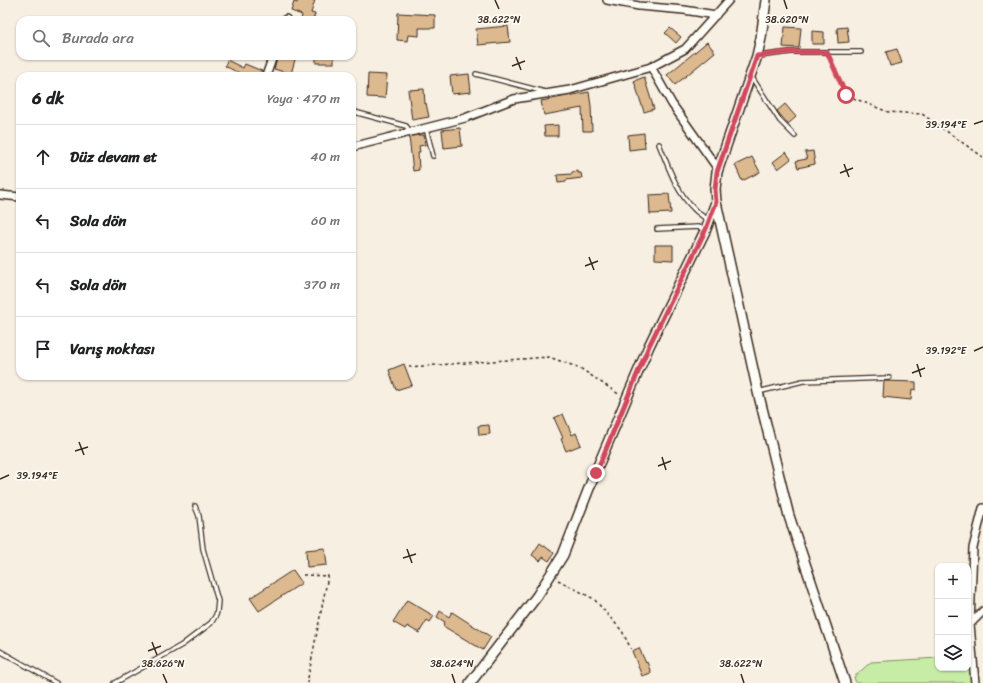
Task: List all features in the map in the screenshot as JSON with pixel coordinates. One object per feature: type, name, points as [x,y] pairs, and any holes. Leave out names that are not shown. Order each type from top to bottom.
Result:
[{"type":"street","points":[[607,0],[639,6],[684,10],[716,15]]},
{"type":"street","points":[[356,147],[465,118],[514,99],[570,90],[651,67],[685,49],[730,0]]},
{"type":"street","points":[[766,0],[757,56],[718,169],[715,189],[716,202],[758,392],[789,516],[845,683]]},
{"type":"street","points":[[267,72],[272,60]]},
{"type":"street","points":[[651,67],[672,104],[718,169]]},
{"type":"street","points":[[0,195],[16,197]]},
{"type":"street","points":[[470,683],[537,596],[563,555],[626,399],[649,346],[707,225],[716,202]]},
{"type":"street","points":[[971,599],[973,548],[983,508]]},
{"type":"street","points":[[971,623],[983,611]]},
{"type":"street","points":[[971,635],[975,683]]},
{"type":"lane","points":[[757,56],[790,52],[861,52]]},
{"type":"lane","points":[[476,74],[550,93]]},
{"type":"lane","points":[[750,75],[780,122],[794,136]]},
{"type":"lane","points":[[356,112],[406,126],[411,132]]},
{"type":"lane","points":[[426,128],[433,156]]},
{"type":"lane","points":[[657,229],[698,227],[707,225],[683,195],[671,174],[659,144]]},
{"type":"lane","points":[[758,392],[802,381],[889,378]]},
{"type":"lane","points":[[115,683],[182,645],[211,623],[218,611],[218,601],[203,549],[199,516],[195,506]]},
{"type":"lane","points":[[0,651],[56,683]]},
{"type":"path","points":[[827,52],[846,95],[888,112],[922,114],[983,157]]},
{"type":"path","points":[[409,367],[549,357],[580,368],[626,399]]},
{"type":"path","points":[[303,575],[328,576],[307,683]]},
{"type":"path","points":[[550,575],[594,599],[622,632],[631,650]]},
{"type":"green space","points":[[935,658],[935,671],[970,671],[971,683],[856,683],[854,677],[871,662]]},
{"type":"building","points":[[298,0],[315,0],[311,13],[315,14],[314,16],[302,16],[291,11],[294,2],[297,3]]},
{"type":"building","points":[[398,13],[435,15],[435,28],[419,28],[419,36],[408,35],[407,41],[397,40]]},
{"type":"building","points":[[508,26],[510,42],[478,45],[476,29]]},
{"type":"building","points":[[785,27],[801,28],[799,48],[783,47]]},
{"type":"building","points":[[847,27],[849,42],[838,43],[837,28]]},
{"type":"building","points":[[670,28],[681,37],[676,43],[665,33]]},
{"type":"building","points":[[812,31],[824,32],[824,44],[812,44]]},
{"type":"building","points":[[707,42],[715,52],[675,85],[667,75]]},
{"type":"building","points":[[897,49],[902,63],[890,66],[886,52]]},
{"type":"building","points":[[227,60],[243,68],[245,64],[262,71],[237,72],[225,66]]},
{"type":"building","points":[[277,60],[295,60],[292,72],[284,72],[274,69]]},
{"type":"building","points":[[316,60],[334,60],[334,63],[316,63]]},
{"type":"building","points":[[368,74],[387,75],[385,98],[367,97]]},
{"type":"building","points":[[469,74],[471,92],[452,94],[450,76]]},
{"type":"building","points":[[644,77],[654,109],[644,112],[634,81]]},
{"type":"building","points":[[424,89],[425,104],[426,103],[429,117],[412,120],[408,90]]},
{"type":"building","points":[[589,92],[592,131],[583,131],[582,108],[544,115],[541,101]]},
{"type":"building","points":[[785,104],[796,117],[788,124],[777,111]]},
{"type":"building","points":[[558,125],[558,136],[545,136],[544,126]]},
{"type":"building","points":[[460,128],[462,146],[444,148],[442,130]]},
{"type":"building","points":[[644,133],[645,148],[629,150],[628,135]]},
{"type":"building","points":[[424,135],[425,145],[419,146],[419,170],[413,171],[409,137]]},
{"type":"building","points":[[813,151],[815,164],[798,168],[796,161],[807,159],[805,152]]},
{"type":"building","points":[[786,152],[791,159],[778,169],[773,162]]},
{"type":"building","points":[[752,157],[760,172],[742,181],[735,165]]},
{"type":"building","points":[[578,171],[578,173],[581,173],[582,178],[566,180],[566,182],[558,183],[557,175],[572,174],[572,172]]},
{"type":"building","points":[[669,194],[671,213],[650,214],[649,195]]},
{"type":"building","points":[[655,245],[673,245],[673,260],[655,259]]},
{"type":"building","points":[[404,364],[412,385],[396,390],[389,370]]},
{"type":"building","points":[[884,381],[916,382],[916,390],[912,389],[911,400],[883,397]]},
{"type":"building","points":[[563,414],[572,435],[576,433],[581,445],[566,451],[561,439],[563,438],[554,418]]},
{"type":"building","points":[[489,425],[490,434],[479,435],[478,426]]},
{"type":"building","points":[[540,543],[554,553],[549,561],[543,557],[540,561],[532,555]]},
{"type":"building","points":[[325,548],[327,565],[307,567],[306,550]]},
{"type":"building","points":[[293,570],[302,583],[259,611],[250,598]]},
{"type":"building","points":[[407,600],[434,616],[430,622],[427,620],[419,633],[407,626],[405,629],[393,622]]},
{"type":"building","points":[[440,611],[449,617],[452,612],[491,637],[483,650],[443,626],[445,622],[437,617]]},
{"type":"building","points":[[639,648],[651,673],[642,676],[632,651]]},
{"type":"route","points":[[596,473],[649,346],[706,229],[716,202],[715,189],[717,172],[757,56],[790,52],[827,52],[846,95]]}]
